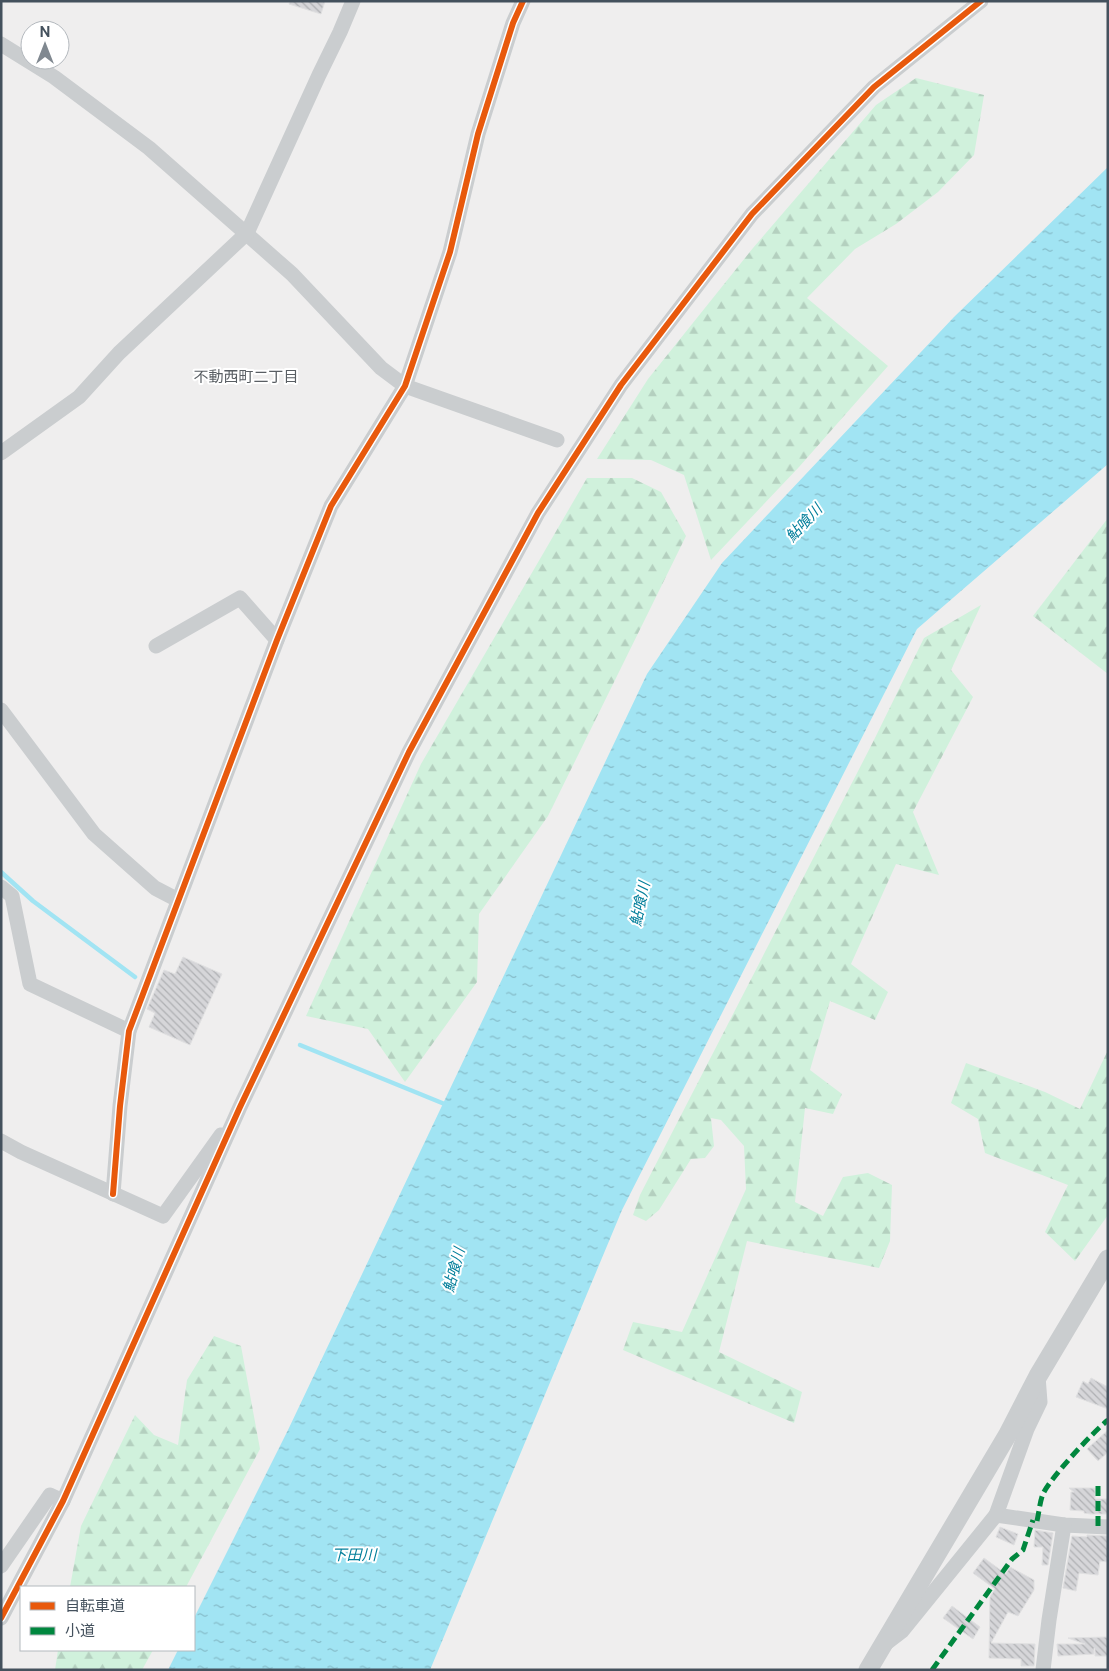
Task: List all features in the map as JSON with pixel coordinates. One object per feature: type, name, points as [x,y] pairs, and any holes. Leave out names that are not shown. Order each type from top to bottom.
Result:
[{"type":"street","points":[[1,453],[79,397],[119,353],[247,233],[353,1]]},
{"type":"street","points":[[113,1194],[128,1031],[277,640],[331,506],[405,386],[450,252],[478,134],[513,23],[523,1]]},
{"type":"street","points":[[1,1618],[63,1501],[240,1108],[409,752],[538,513],[621,385],[752,214],[874,87],[981,1]]},
{"type":"street","points":[[1,44],[54,77],[149,148],[292,274],[381,368],[405,386],[557,440]]},
{"type":"street","points":[[156,646],[240,598],[277,640]]},
{"type":"street","points":[[1,710],[94,834],[155,888],[178,900]]},
{"type":"street","points":[[1,887],[12,896],[30,984],[128,1031]]},
{"type":"street","points":[[1,1141],[21,1152],[164,1216],[240,1108]]},
{"type":"street","points":[[868,1670],[1008,1434],[1038,1376],[1108,1259]]},
{"type":"street","points":[[881,1647],[902,1631],[996,1515],[1027,1429],[1040,1402],[1038,1376]]},
{"type":"street","points":[[1,1566],[50,1495],[63,1501]]},
{"type":"street","points":[[996,1515],[1064,1524],[1108,1527]]},
{"type":"street","points":[[1043,1670],[1064,1524]]},
{"type":"green space","points":[[916,78],[984,95],[974,155],[938,192],[896,224],[855,249],[807,298],[888,366],[799,467],[711,560],[684,475],[651,460],[597,459],[648,379],[753,248],[876,105]]},
{"type":"green space","points":[[587,478],[632,478],[661,492],[686,536],[548,816],[479,914],[477,982],[405,1082],[368,1029],[306,1016],[421,764]]},
{"type":"green space","points":[[1108,518],[1108,674],[1033,616]]},
{"type":"green space","points":[[981,605],[951,670],[973,697],[913,812],[939,875],[896,864],[851,964],[888,992],[875,1020],[830,1001],[810,1070],[842,1094],[833,1114],[805,1108],[795,1202],[823,1216],[843,1177],[868,1173],[892,1185],[890,1241],[879,1268],[747,1241],[719,1352],[802,1392],[794,1423],[623,1350],[633,1322],[682,1332],[746,1189],[744,1146],[721,1120],[711,1118],[714,1146],[705,1158],[691,1159],[659,1210],[646,1221],[633,1215],[640,1195],[873,742],[924,638]]},
{"type":"green space","points":[[1108,1050],[1108,1215],[1075,1261],[1045,1232],[1068,1185],[985,1153],[978,1119],[951,1103],[966,1063],[1045,1092],[1080,1109]]},
{"type":"green space","points":[[214,1336],[241,1346],[260,1449],[187,1586],[70,1586],[81,1526],[135,1415],[154,1435],[178,1445],[187,1380]]},
{"type":"green space","points":[[58,1651],[152,1651],[142,1670],[55,1670]]},
{"type":"water","name":"下田川","points":[[1108,167],[1108,464],[917,629],[622,1210],[430,1670],[168,1670],[178,1651],[195,1651],[195,1616],[288,1430],[647,674],[722,563],[954,317]]},
{"type":"building","points":[[290,1],[325,1],[321,14],[289,4]]},
{"type":"building","points":[[183,957],[222,974],[190,1045],[149,1027],[155,1013],[147,1009],[164,970],[175,974]]},
{"type":"building","points":[[1091,1378],[1108,1387],[1108,1409],[1076,1397],[1083,1381],[1088,1384]]},
{"type":"building","points":[[1108,1430],[1108,1452],[1098,1461],[1087,1449]]},
{"type":"building","points":[[1069,1488],[1095,1488],[1095,1499],[1108,1499],[1108,1514],[1091,1514],[1084,1513],[1084,1511],[1070,1510],[1071,1492],[1074,1492]]},
{"type":"building","points":[[1000,1527],[1018,1534],[1014,1545],[996,1537]]},
{"type":"building","points":[[1035,1530],[1053,1533],[1048,1565],[1042,1565],[1043,1547],[1034,1547]]},
{"type":"building","points":[[1087,1535],[1108,1536],[1108,1562],[1100,1561],[1098,1575],[1079,1573],[1076,1591],[1063,1588],[1072,1536],[1087,1537]]},
{"type":"building","points":[[984,1558],[1006,1574],[1010,1567],[1034,1580],[1034,1590],[1018,1616],[1008,1612],[991,1643],[1035,1644],[1034,1666],[1021,1666],[1021,1659],[989,1658],[990,1597],[995,1589],[973,1573]]},
{"type":"building","points":[[952,1606],[980,1627],[973,1639],[943,1618]]},
{"type":"building","points":[[1108,1637],[1108,1656],[1095,1656],[1094,1648],[1094,1654],[1058,1656],[1057,1644],[1085,1644],[1068,1638]]},
{"type":"waterway","points":[[1,872],[33,901],[135,977]]},
{"type":"waterway","points":[[300,1045],[447,1105]]},
{"type":"marked path","points":[[1037,1521],[1042,1497],[1054,1477],[1092,1434],[1108,1420]]},
{"type":"marked path","points":[[1098,1481],[1098,1526]]},
{"type":"marked path","points":[[932,1670],[1012,1559],[1023,1550],[1033,1520]]},
{"type":"cycle path","points":[[113,1194],[120,1106],[129,1031],[277,640],[331,506],[405,386],[450,252],[478,134],[513,23],[523,1]]},
{"type":"cycle path","points":[[1,1618],[63,1501],[240,1107],[409,752],[538,513],[621,385],[752,214],[874,87],[981,1]]},
{"type":"district","name":"不動西町二丁目","points":[[246,377]]},
{"type":"water label","name":"鮎喰川","points":[[804,523]]},
{"type":"water label","name":"鮎喰川","points":[[640,904]]},
{"type":"water label","name":"鮎喰川","points":[[454,1270]]}]
